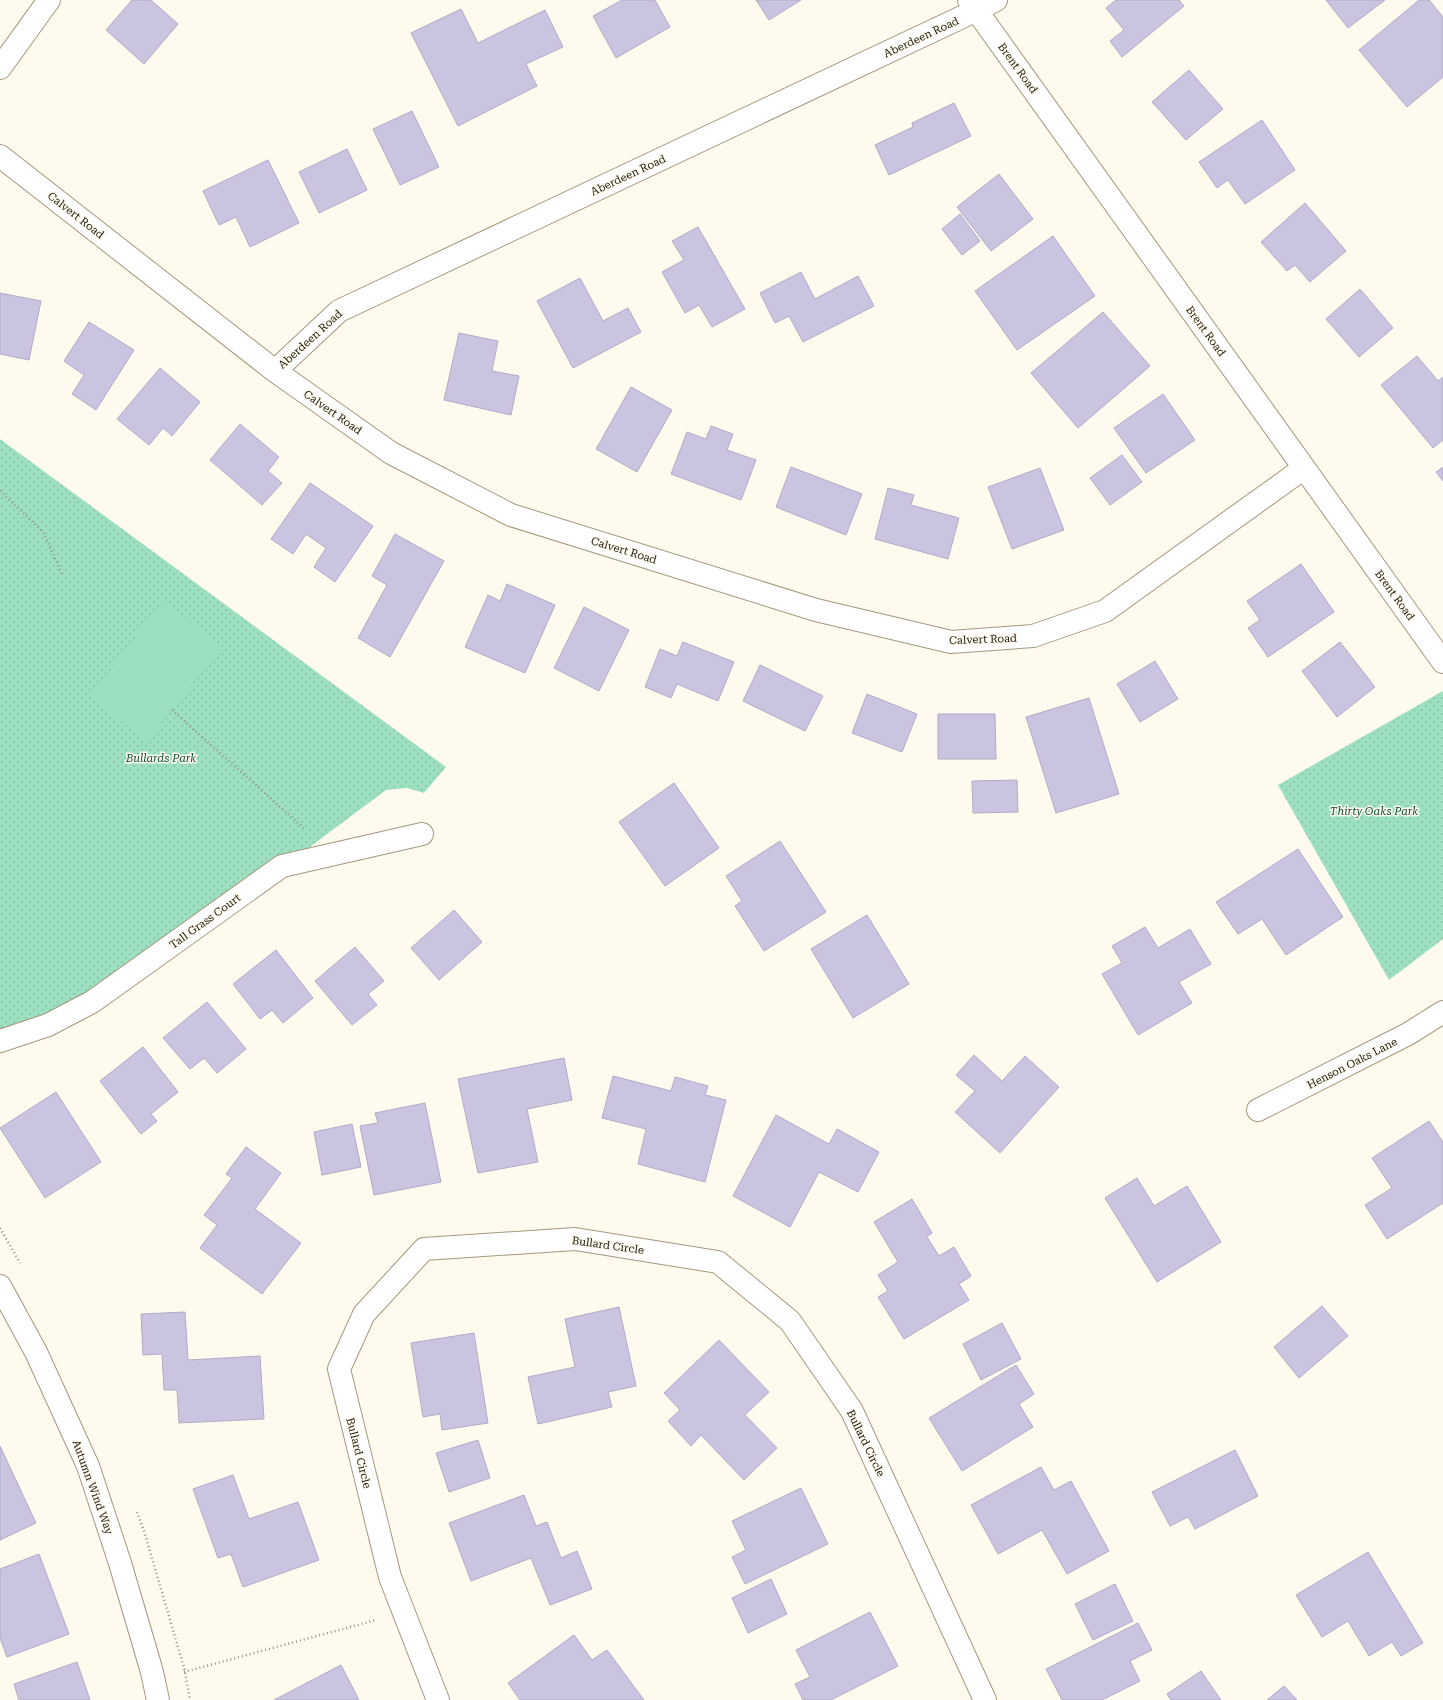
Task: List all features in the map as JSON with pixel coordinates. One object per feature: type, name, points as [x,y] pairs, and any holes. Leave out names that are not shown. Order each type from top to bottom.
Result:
[{"type":"street","points":[[0,68],[49,0]]},
{"type":"street","name":"Aberdeen Road","points":[[275,371],[339,311],[973,5],[996,0]]},
{"type":"street","name":"Brent Road","points":[[973,5],[1443,662]]},
{"type":"street","name":"Calvert Road","points":[[0,156],[275,371],[391,453],[511,515],[816,610],[951,642],[1033,636],[1105,611],[1304,468]]},
{"type":"street","name":"Tall Grass Court","points":[[0,1041],[48,1025],[92,1002],[282,866],[422,834]]},
{"type":"street","name":"Henson Oaks Lane","points":[[1258,1110],[1408,1034],[1443,1012]]},
{"type":"street","name":"Bullard Circle","points":[[438,1700],[390,1577],[339,1369],[364,1314],[424,1249],[575,1239],[718,1262],[790,1321],[852,1411],[985,1700]]},
{"type":"street","name":"Autumn Wind Way","points":[[0,1286],[36,1352],[88,1466],[120,1563],[156,1690]]},
{"type":"path","points":[[0,491],[43,532],[62,574]]},
{"type":"path","points":[[172,710],[333,854]]},
{"type":"path","points":[[156,1690],[404,1612]]},
{"type":"green space","name":"Bullards Park","points":[[0,439],[446,767],[424,793],[407,788],[386,790],[109,997],[0,1044]]},
{"type":"green space","points":[[163,601],[222,646],[147,741],[90,697]]},
{"type":"green space","name":"Thirty Oaks Park","points":[[1443,691],[1443,939],[1389,980],[1278,785]]},
{"type":"building","points":[[132,0],[151,0],[178,24],[144,64],[106,30]]},
{"type":"building","points":[[622,0],[655,0],[670,27],[616,58],[593,16]]},
{"type":"building","points":[[756,0],[801,0],[769,20]]},
{"type":"building","points":[[1116,0],[1179,0],[1184,6],[1122,57],[1110,41],[1124,30],[1106,8]]},
{"type":"building","points":[[1326,0],[1385,0],[1348,28]]},
{"type":"building","points":[[1419,0],[1429,0],[1443,17],[1443,77],[1407,107],[1359,50]]},
{"type":"building","points":[[461,9],[478,43],[545,10],[563,47],[526,64],[537,86],[458,126],[411,33]]},
{"type":"building","points":[[1189,70],[1223,109],[1186,140],[1152,102]]},
{"type":"building","points":[[954,103],[971,136],[889,175],[875,145],[913,127],[912,123]]},
{"type":"building","points":[[412,111],[439,167],[400,185],[373,129]]},
{"type":"building","points":[[1262,120],[1295,170],[1245,204],[1228,180],[1217,188],[1199,162]]},
{"type":"building","points":[[347,149],[367,190],[319,213],[299,172]]},
{"type":"building","points":[[268,160],[299,223],[250,247],[236,217],[219,225],[203,191]]},
{"type":"building","points":[[999,174],[1033,219],[991,251],[957,207]]},
{"type":"building","points":[[1305,203],[1346,251],[1310,282],[1295,265],[1287,271],[1261,242]]},
{"type":"building","points":[[960,214],[980,241],[962,255],[942,229]]},
{"type":"building","points":[[698,227],[745,309],[712,327],[699,305],[685,313],[662,272],[684,260],[672,241]]},
{"type":"building","points":[[1053,236],[1095,296],[1017,350],[975,291]]},
{"type":"building","points":[[801,272],[815,299],[858,276],[874,306],[803,342],[789,316],[775,323],[760,293]]},
{"type":"building","points":[[580,278],[603,321],[628,308],[641,332],[573,368],[537,301]]},
{"type":"building","points":[[1360,289],[1393,328],[1359,357],[1326,319]]},
{"type":"building","points":[[0,293],[41,301],[29,360],[0,354]]},
{"type":"building","points":[[1103,312],[1150,366],[1078,428],[1031,373]]},
{"type":"building","points":[[89,322],[134,350],[96,410],[72,394],[84,375],[64,361]]},
{"type":"building","points":[[459,333],[498,341],[492,371],[519,376],[511,415],[444,400]]},
{"type":"building","points":[[1417,356],[1438,381],[1443,377],[1443,440],[1433,448],[1381,385]]},
{"type":"building","points":[[160,368],[200,402],[172,436],[163,428],[149,445],[117,419]]},
{"type":"building","points":[[631,387],[672,410],[637,472],[596,449]]},
{"type":"building","points":[[1163,394],[1195,440],[1146,473],[1114,428]]},
{"type":"building","points":[[240,424],[279,457],[268,471],[282,483],[262,505],[210,460]]},
{"type":"building","points":[[711,426],[733,434],[727,450],[756,460],[741,500],[671,474],[687,432],[706,439]]},
{"type":"building","points":[[1122,455],[1142,482],[1110,505],[1090,478]]},
{"type":"building","points":[[791,467],[862,494],[846,535],[776,507]]},
{"type":"building","points":[[1443,467],[1443,481],[1436,472]]},
{"type":"building","points":[[1040,468],[1064,530],[1012,549],[988,487]]},
{"type":"building","points":[[310,483],[373,526],[335,582],[314,567],[326,548],[306,534],[293,554],[271,539]]},
{"type":"building","points":[[888,488],[914,495],[911,505],[959,518],[948,559],[875,539]]},
{"type":"building","points":[[395,534],[444,561],[390,657],[358,638],[387,585],[372,576]]},
{"type":"building","points":[[1301,564],[1334,612],[1268,657],[1248,628],[1260,620],[1247,601]]},
{"type":"building","points":[[507,584],[555,605],[525,673],[465,647],[488,595],[500,601]]},
{"type":"building","points":[[584,607],[629,630],[599,691],[554,668]]},
{"type":"building","points":[[683,642],[734,662],[718,701],[677,684],[671,698],[645,687],[660,649],[677,656]]},
{"type":"building","points":[[1340,642],[1375,687],[1337,717],[1302,671]]},
{"type":"building","points":[[1155,661],[1178,699],[1140,722],[1117,684]]},
{"type":"building","points":[[760,665],[823,696],[805,731],[743,701]]},
{"type":"building","points":[[867,694],[917,714],[902,752],[852,733]]},
{"type":"building","points":[[1089,698],[1119,794],[1056,813],[1026,717]]},
{"type":"building","points":[[938,714],[995,714],[996,759],[938,759]]},
{"type":"building","points":[[1017,780],[1018,812],[973,813],[972,781]]},
{"type":"building","points":[[674,783],[719,848],[665,886],[619,822]]},
{"type":"building","points":[[780,841],[826,912],[764,951],[735,906],[742,901],[726,876]]},
{"type":"building","points":[[1298,849],[1343,917],[1286,955],[1262,919],[1238,934],[1216,902]]},
{"type":"building","points":[[454,910],[482,942],[439,980],[411,948]]},
{"type":"building","points":[[867,915],[909,984],[853,1018],[811,949]]},
{"type":"building","points":[[1145,927],[1158,948],[1190,929],[1211,964],[1179,982],[1192,1003],[1138,1035],[1102,974],[1122,963],[1112,946]]},
{"type":"building","points":[[355,947],[384,981],[368,994],[377,1005],[352,1025],[315,981]]},
{"type":"building","points":[[276,950],[313,998],[283,1023],[272,1010],[260,1019],[233,984]]},
{"type":"building","points":[[207,1002],[246,1049],[217,1073],[204,1058],[190,1069],[163,1038]]},
{"type":"building","points":[[143,1047],[178,1092],[151,1114],[157,1121],[141,1134],[100,1081]]},
{"type":"building","points":[[974,1055],[1002,1081],[1025,1056],[1059,1087],[1000,1153],[955,1112],[975,1091],[956,1075]]},
{"type":"building","points":[[564,1058],[572,1100],[527,1109],[538,1162],[478,1173],[458,1079]]},
{"type":"building","points":[[613,1076],[671,1091],[675,1077],[708,1086],[705,1095],[726,1100],[705,1182],[638,1164],[646,1129],[602,1118]]},
{"type":"building","points":[[56,1092],[101,1162],[45,1198],[0,1128]]},
{"type":"building","points":[[425,1103],[441,1182],[374,1195],[360,1126],[378,1123],[375,1113]]},
{"type":"building","points":[[776,1115],[829,1144],[837,1129],[879,1152],[858,1192],[819,1172],[790,1227],[733,1196]]},
{"type":"building","points":[[1429,1121],[1443,1142],[1443,1203],[1387,1239],[1365,1205],[1392,1188],[1372,1158]]},
{"type":"building","points":[[352,1124],[361,1167],[322,1175],[314,1132]]},
{"type":"building","points":[[246,1147],[281,1173],[255,1209],[301,1243],[262,1294],[200,1248],[217,1225],[204,1215],[232,1178],[226,1174]]},
{"type":"building","points":[[1137,1178],[1154,1206],[1187,1186],[1221,1242],[1157,1282],[1105,1198]]},
{"type":"building","points":[[912,1199],[932,1233],[927,1237],[939,1256],[954,1247],[971,1276],[959,1284],[969,1300],[904,1339],[878,1297],[888,1291],[878,1275],[898,1262],[874,1222]]},
{"type":"building","points":[[1322,1306],[1348,1336],[1299,1378],[1274,1347]]},
{"type":"building","points":[[619,1307],[636,1386],[608,1392],[612,1407],[538,1424],[528,1377],[575,1367],[565,1319]]},
{"type":"building","points":[[185,1312],[188,1360],[260,1356],[264,1419],[179,1423],[177,1390],[164,1390],[162,1354],[143,1355],[141,1314]]},
{"type":"building","points":[[1002,1323],[1021,1359],[981,1380],[963,1344]]},
{"type":"building","points":[[474,1333],[488,1423],[442,1430],[440,1414],[423,1417],[411,1343]]},
{"type":"building","points":[[719,1340],[769,1392],[745,1415],[777,1448],[744,1480],[701,1435],[691,1446],[668,1421],[680,1410],[664,1393]]},
{"type":"building","points":[[1016,1365],[1034,1394],[1019,1404],[1033,1427],[962,1471],[929,1418]]},
{"type":"building","points":[[478,1440],[490,1478],[449,1492],[436,1453]]},
{"type":"building","points":[[0,1446],[36,1523],[0,1540]]},
{"type":"building","points":[[1235,1450],[1258,1496],[1195,1529],[1188,1517],[1170,1526],[1152,1492]]},
{"type":"building","points":[[1041,1467],[1054,1490],[1071,1481],[1109,1551],[1067,1574],[1042,1530],[998,1554],[971,1505]]},
{"type":"building","points":[[233,1475],[249,1519],[298,1502],[319,1560],[243,1587],[231,1554],[218,1558],[193,1489]]},
{"type":"building","points":[[801,1488],[828,1544],[745,1584],[732,1557],[746,1550],[732,1521]]},
{"type":"building","points":[[524,1495],[536,1526],[547,1522],[561,1558],[577,1551],[592,1589],[550,1605],[531,1558],[471,1581],[449,1523]]},
{"type":"building","points":[[1368,1552],[1423,1643],[1401,1656],[1392,1642],[1369,1656],[1348,1621],[1322,1637],[1296,1595]]},
{"type":"building","points":[[39,1554],[69,1634],[7,1657],[0,1638],[0,1569]]},
{"type":"building","points":[[771,1579],[787,1614],[748,1633],[732,1598]]},
{"type":"building","points":[[1115,1584],[1133,1621],[1093,1640],[1075,1604]]},
{"type":"building","points":[[870,1612],[898,1666],[831,1700],[803,1700],[795,1684],[810,1677],[796,1650]]},
{"type":"building","points":[[1138,1623],[1152,1650],[1130,1661],[1140,1681],[1102,1700],[1062,1700],[1046,1669]]},
{"type":"building","points":[[574,1635],[592,1660],[607,1650],[644,1700],[520,1700],[508,1683]]},
{"type":"building","points":[[77,1662],[90,1700],[19,1700],[14,1684]]},
{"type":"building","points":[[341,1665],[359,1700],[274,1700]]},
{"type":"building","points":[[1201,1671],[1221,1700],[1171,1700],[1167,1694]]},
{"type":"building","points":[[1284,1686],[1297,1700],[1267,1700]]}]
